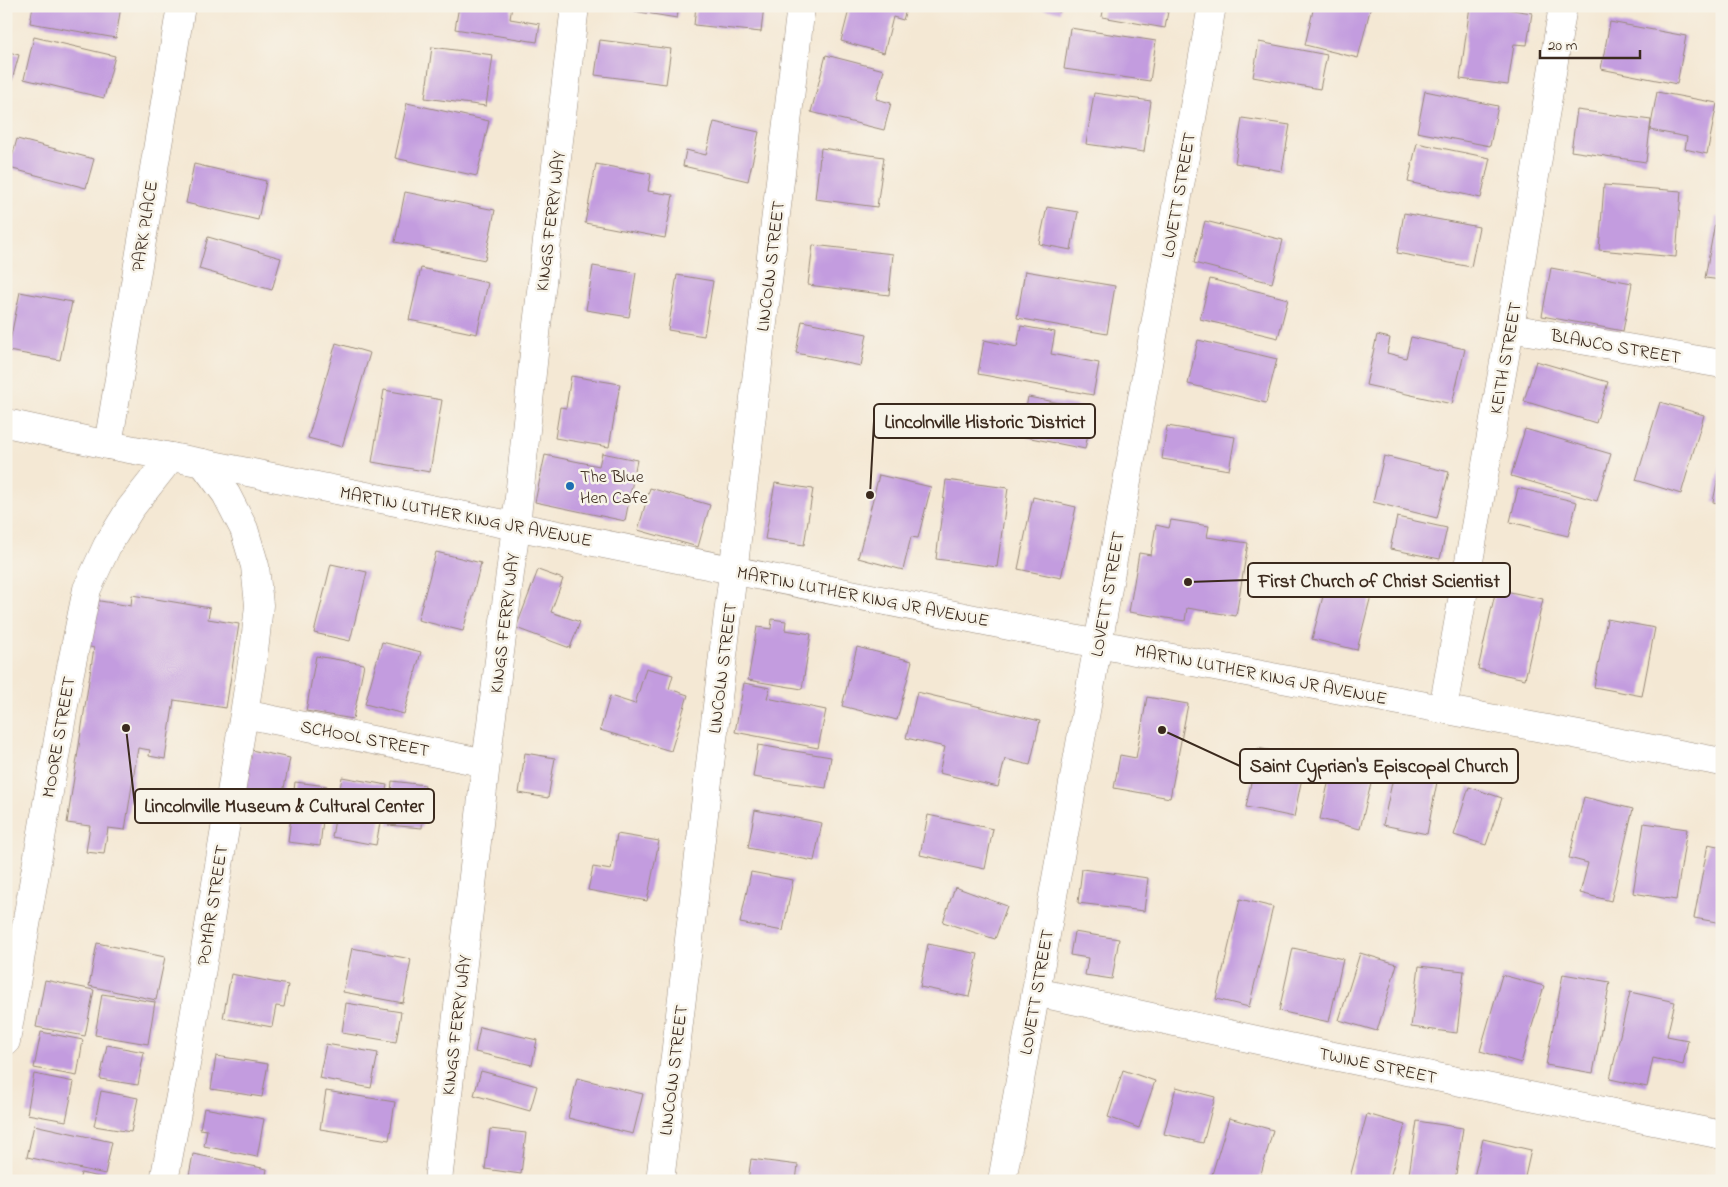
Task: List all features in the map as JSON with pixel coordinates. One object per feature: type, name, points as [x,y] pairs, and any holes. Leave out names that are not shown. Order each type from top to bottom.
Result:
[{"type":"street","name":"PARK PLACE","points":[[108,445],[181,6]]},
{"type":"street","name":"KINGS FERRY WAY","points":[[438,1181],[486,763],[516,526],[575,6]]},
{"type":"street","name":"LINCOLN STREET","points":[[660,1181],[801,6]]},
{"type":"street","name":"LOVETT STREET","points":[[1002,1181],[1212,6]]},
{"type":"street","name":"KEITH STREET","points":[[1443,709],[1564,6]]},
{"type":"street","name":"BLANCO STREET","points":[[1510,328],[1722,364]]},
{"type":"street","name":"MARTIN LUTHER KING JR AVENUE","points":[[6,423],[1098,644],[1722,762]]},
{"type":"street","name":"MOORE STREET","points":[[6,1041],[68,682],[87,589],[108,546],[130,508],[171,457]]},
{"type":"street","name":"POMAR STREET","points":[[164,1181],[187,1059],[244,714],[255,643],[258,604],[255,566],[244,529],[226,494],[203,463]]},
{"type":"street","name":"SCHOOL STREET","points":[[244,714],[486,763]]},
{"type":"street","name":"TWINE STREET","points":[[1036,992],[1294,1048],[1722,1135]]},
{"type":"building","points":[[33,6],[121,6],[116,38],[30,23]]},
{"type":"building","points":[[459,6],[512,6],[510,19],[540,24],[537,42],[455,29]]},
{"type":"building","points":[[602,6],[679,6],[677,18]]},
{"type":"building","points":[[696,6],[764,6],[761,32],[694,25]]},
{"type":"building","points":[[850,6],[907,6],[903,20],[893,17],[884,53],[841,41]]},
{"type":"building","points":[[1026,6],[1061,6],[1060,12]]},
{"type":"building","points":[[1104,6],[1169,6],[1165,28],[1102,17]]},
{"type":"building","points":[[1314,6],[1371,6],[1358,58],[1305,45]]},
{"type":"building","points":[[1470,6],[1486,6],[1532,13],[1527,45],[1514,44],[1508,85],[1460,79]]},
{"type":"building","points":[[1610,22],[1686,36],[1677,84],[1601,69]]},
{"type":"building","points":[[1070,28],[1156,41],[1150,81],[1064,69]]},
{"type":"building","points":[[34,37],[115,56],[104,98],[24,79]]},
{"type":"building","points":[[600,40],[671,49],[666,84],[595,75]]},
{"type":"building","points":[[1259,42],[1327,55],[1320,89],[1253,77]]},
{"type":"building","points":[[432,47],[493,55],[486,106],[425,98]]},
{"type":"building","points":[[6,51],[19,55],[7,98],[6,98]]},
{"type":"building","points":[[826,55],[884,70],[876,99],[891,103],[884,130],[811,112]]},
{"type":"building","points":[[1425,91],[1498,106],[1490,146],[1417,132]]},
{"type":"building","points":[[1657,92],[1717,103],[1707,154],[1685,149],[1687,137],[1650,130]]},
{"type":"building","points":[[1094,93],[1151,101],[1144,152],[1086,144]]},
{"type":"building","points":[[407,103],[489,121],[477,176],[395,158]]},
{"type":"building","points":[[1577,110],[1651,120],[1646,162],[1571,151]]},
{"type":"building","points":[[1242,118],[1290,125],[1282,171],[1235,163]]},
{"type":"building","points":[[714,122],[759,132],[748,181],[683,166],[686,150],[706,155]]},
{"type":"building","points":[[17,139],[94,159],[86,188],[9,168]]},
{"type":"building","points":[[1417,143],[1490,158],[1481,198],[1408,182]]},
{"type":"building","points":[[821,148],[884,157],[877,207],[815,199]]},
{"type":"building","points":[[194,164],[266,181],[258,220],[186,203]]},
{"type":"building","points":[[596,164],[651,174],[648,191],[673,195],[665,238],[585,223]]},
{"type":"building","points":[[1604,185],[1681,191],[1676,257],[1599,250]]},
{"type":"building","points":[[405,192],[495,210],[485,260],[395,242]]},
{"type":"building","points":[[1047,207],[1078,212],[1071,250],[1039,244]]},
{"type":"building","points":[[1404,213],[1479,227],[1471,267],[1397,253]]},
{"type":"building","points":[[1716,217],[1722,218],[1722,280],[1705,278]]},
{"type":"building","points":[[1205,221],[1283,240],[1272,283],[1194,263]]},
{"type":"building","points":[[208,237],[281,258],[272,290],[199,269]]},
{"type":"building","points":[[813,245],[893,254],[889,295],[808,285]]},
{"type":"building","points":[[593,266],[636,273],[629,317],[586,310]]},
{"type":"building","points":[[421,268],[488,283],[477,334],[409,320]]},
{"type":"building","points":[[1551,268],[1632,283],[1623,331],[1542,316]]},
{"type":"building","points":[[1025,271],[1115,286],[1107,334],[1017,318]]},
{"type":"building","points":[[677,275],[713,281],[704,336],[668,330]]},
{"type":"building","points":[[1210,279],[1288,299],[1278,338],[1200,319]]},
{"type":"building","points":[[20,292],[72,302],[60,360],[8,351]]},
{"type":"building","points":[[802,321],[867,334],[861,366],[796,353]]},
{"type":"building","points":[[1021,326],[1055,332],[1051,354],[1099,363],[1093,395],[978,374],[984,340],[1017,347]]},
{"type":"building","points":[[1377,335],[1390,338],[1387,353],[1406,358],[1411,337],[1465,349],[1452,404],[1366,385]]},
{"type":"building","points":[[1198,340],[1277,359],[1266,403],[1188,384]]},
{"type":"building","points":[[336,343],[370,353],[342,447],[308,438]]},
{"type":"building","points":[[1536,361],[1608,382],[1596,423],[1524,401]]},
{"type":"building","points":[[571,376],[620,384],[609,447],[555,438],[560,407],[566,408]]},
{"type":"building","points":[[384,390],[442,400],[430,472],[372,462]]},
{"type":"building","points":[[1028,397],[1093,409],[1085,449],[1021,436]]},
{"type":"building","points":[[1660,402],[1704,415],[1681,494],[1636,480]]},
{"type":"building","points":[[1167,426],[1235,437],[1229,470],[1162,459]]},
{"type":"building","points":[[1525,429],[1611,454],[1597,501],[1511,476]]},
{"type":"building","points":[[602,453],[637,460],[625,521],[535,502],[545,455],[599,466]]},
{"type":"building","points":[[1384,456],[1449,472],[1437,518],[1373,502]]},
{"type":"building","points":[[1722,462],[1722,504],[1713,502]]},
{"type":"building","points":[[879,475],[931,487],[918,538],[911,537],[903,570],[858,558]]},
{"type":"building","points":[[946,480],[1008,488],[997,567],[936,559]]},
{"type":"building","points":[[775,483],[813,489],[804,545],[765,539]]},
{"type":"building","points":[[650,488],[710,505],[698,547],[638,530]]},
{"type":"building","points":[[1518,488],[1577,502],[1568,536],[1510,522]]},
{"type":"building","points":[[1033,497],[1076,507],[1061,578],[1018,569]]},
{"type":"building","points":[[1397,517],[1447,528],[1440,559],[1390,549]]},
{"type":"building","points":[[1171,520],[1209,526],[1207,537],[1248,543],[1236,616],[1187,608],[1185,621],[1129,612],[1139,553],[1151,555],[1156,525],[1169,528]]},
{"type":"building","points":[[436,552],[481,563],[463,631],[418,620]]},
{"type":"building","points":[[331,564],[367,572],[350,641],[314,633]]},
{"type":"building","points":[[1331,565],[1376,576],[1357,650],[1312,639]]},
{"type":"building","points":[[538,570],[563,579],[551,612],[580,622],[570,648],[516,628]]},
{"type":"building","points":[[1496,589],[1543,599],[1525,679],[1478,669]]},
{"type":"building","points":[[132,595],[210,608],[208,619],[239,624],[226,708],[174,700],[165,759],[149,756],[150,750],[138,748],[125,830],[108,828],[104,854],[86,852],[90,826],[67,823],[94,648],[86,646],[94,600],[131,606]]},
{"type":"building","points":[[772,619],[786,621],[785,630],[811,634],[802,689],[748,680],[757,627],[771,629]]},
{"type":"building","points":[[1607,619],[1655,628],[1642,696],[1594,687]]},
{"type":"building","points":[[382,642],[421,652],[404,714],[365,704]]},
{"type":"building","points":[[857,647],[912,661],[897,720],[842,706]]},
{"type":"building","points":[[316,656],[364,664],[353,719],[306,711]]},
{"type":"building","points":[[646,668],[673,675],[669,689],[688,695],[671,751],[600,730],[610,696],[635,704]]},
{"type":"building","points":[[744,683],[770,688],[767,698],[826,710],[818,748],[735,732]]},
{"type":"building","points":[[917,692],[1040,721],[1030,765],[1005,759],[998,787],[939,773],[945,747],[906,738]]},
{"type":"building","points":[[1147,697],[1188,704],[1170,798],[1114,788],[1120,755],[1136,758]]},
{"type":"building","points":[[758,745],[831,757],[826,788],[753,777]]},
{"type":"building","points":[[1258,748],[1306,758],[1294,817],[1246,807]]},
{"type":"building","points":[[1336,749],[1377,759],[1360,829],[1320,819]]},
{"type":"building","points":[[251,750],[290,758],[281,803],[242,795]]},
{"type":"building","points":[[525,753],[555,758],[548,798],[519,793]]},
{"type":"building","points":[[1394,773],[1437,782],[1427,834],[1383,825]]},
{"type":"building","points":[[342,777],[387,785],[376,845],[332,837]]},
{"type":"building","points":[[392,781],[425,785],[422,828],[388,825]]},
{"type":"building","points":[[295,782],[327,786],[320,846],[288,842]]},
{"type":"building","points":[[1469,787],[1502,798],[1486,845],[1454,835]]},
{"type":"building","points":[[1584,797],[1633,809],[1611,901],[1580,893],[1588,863],[1569,858]]},
{"type":"building","points":[[755,810],[822,823],[814,861],[748,848]]},
{"type":"building","points":[[928,815],[993,829],[985,869],[920,855]]},
{"type":"building","points":[[1644,823],[1687,829],[1676,900],[1633,893]]},
{"type":"building","points":[[6,834],[10,835],[7,849],[6,849]]},
{"type":"building","points":[[617,834],[659,841],[647,901],[588,890],[593,867],[611,870]]},
{"type":"building","points":[[1708,844],[1722,847],[1722,923],[1694,918]]},
{"type":"building","points":[[1082,869],[1148,878],[1144,911],[1078,903]]},
{"type":"building","points":[[751,872],[793,880],[783,931],[740,923]]},
{"type":"building","points":[[955,887],[1007,906],[995,939],[943,922]]},
{"type":"building","points":[[1240,899],[1273,907],[1249,1007],[1216,999]]},
{"type":"building","points":[[1074,932],[1119,939],[1112,979],[1085,975],[1088,958],[1070,955]]},
{"type":"building","points":[[97,943],[165,957],[156,1000],[89,986]]},
{"type":"building","points":[[928,944],[978,954],[969,997],[920,987]]},
{"type":"building","points":[[352,948],[411,959],[403,1003],[343,992]]},
{"type":"building","points":[[1293,948],[1343,959],[1329,1022],[1279,1011]]},
{"type":"building","points":[[1360,953],[1397,964],[1377,1031],[1339,1020]]},
{"type":"building","points":[[1419,966],[1464,971],[1457,1033],[1411,1027]]},
{"type":"building","points":[[231,974],[288,985],[284,1007],[276,1006],[272,1027],[223,1018]]},
{"type":"building","points":[[1563,974],[1610,982],[1593,1073],[1546,1065]]},
{"type":"building","points":[[1502,975],[1544,986],[1521,1063],[1480,1051]]},
{"type":"building","points":[[45,980],[94,990],[85,1036],[36,1027]]},
{"type":"building","points":[[1630,992],[1675,1002],[1667,1036],[1688,1040],[1683,1065],[1653,1058],[1647,1087],[1610,1079]]},
{"type":"building","points":[[102,994],[155,1002],[148,1044],[95,1035]]},
{"type":"building","points":[[346,1003],[401,1012],[396,1042],[342,1033]]},
{"type":"building","points":[[480,1027],[537,1040],[532,1065],[475,1052]]},
{"type":"building","points":[[41,1032],[83,1040],[77,1076],[34,1068]]},
{"type":"building","points":[[326,1044],[378,1053],[371,1088],[319,1078]]},
{"type":"building","points":[[107,1045],[144,1052],[138,1085],[100,1079]]},
{"type":"building","points":[[216,1056],[268,1064],[262,1097],[211,1089]]},
{"type":"building","points":[[1123,1070],[1155,1081],[1139,1128],[1108,1117]]},
{"type":"building","points":[[481,1071],[537,1086],[530,1111],[474,1095]]},
{"type":"building","points":[[34,1074],[74,1082],[66,1121],[27,1114]]},
{"type":"building","points":[[577,1078],[643,1094],[633,1134],[568,1118]]},
{"type":"building","points":[[1176,1087],[1215,1097],[1203,1143],[1164,1134]]},
{"type":"building","points":[[101,1091],[138,1098],[131,1132],[94,1126]]},
{"type":"building","points":[[326,1091],[395,1102],[389,1140],[320,1129]]},
{"type":"building","points":[[204,1108],[264,1119],[257,1157],[204,1146],[207,1130],[200,1129]]},
{"type":"building","points":[[1367,1114],[1405,1125],[1389,1181],[1349,1181]]},
{"type":"building","points":[[1229,1118],[1273,1130],[1259,1181],[1210,1181]]},
{"type":"building","points":[[1417,1121],[1463,1128],[1455,1181],[1408,1181]]},
{"type":"building","points":[[34,1125],[112,1142],[105,1174],[27,1157]]},
{"type":"building","points":[[490,1129],[526,1133],[521,1174],[485,1169]]},
{"type":"building","points":[[1483,1139],[1531,1150],[1524,1181],[1473,1181]]},
{"type":"building","points":[[193,1154],[267,1169],[265,1181],[188,1181]]},
{"type":"building","points":[[751,1159],[798,1165],[796,1181],[748,1181]]},
{"type":"building","points":[[81,1173],[112,1180],[112,1181],[79,1181]]},
{"type":"place","name":"The Blue Hen Cafe","points":[[570,486]]},
{"type":"place","name":"Lincolnville Historic District","points":[[870,495]]},
{"type":"place","name":"First Church of Christ Scientist","points":[[1188,582]]},
{"type":"place","name":"Lincolnville Museum & Cultural Center","points":[[126,728]]},
{"type":"place","name":"Saint Cyprian's Episcopal Church","points":[[1162,730]]}]
